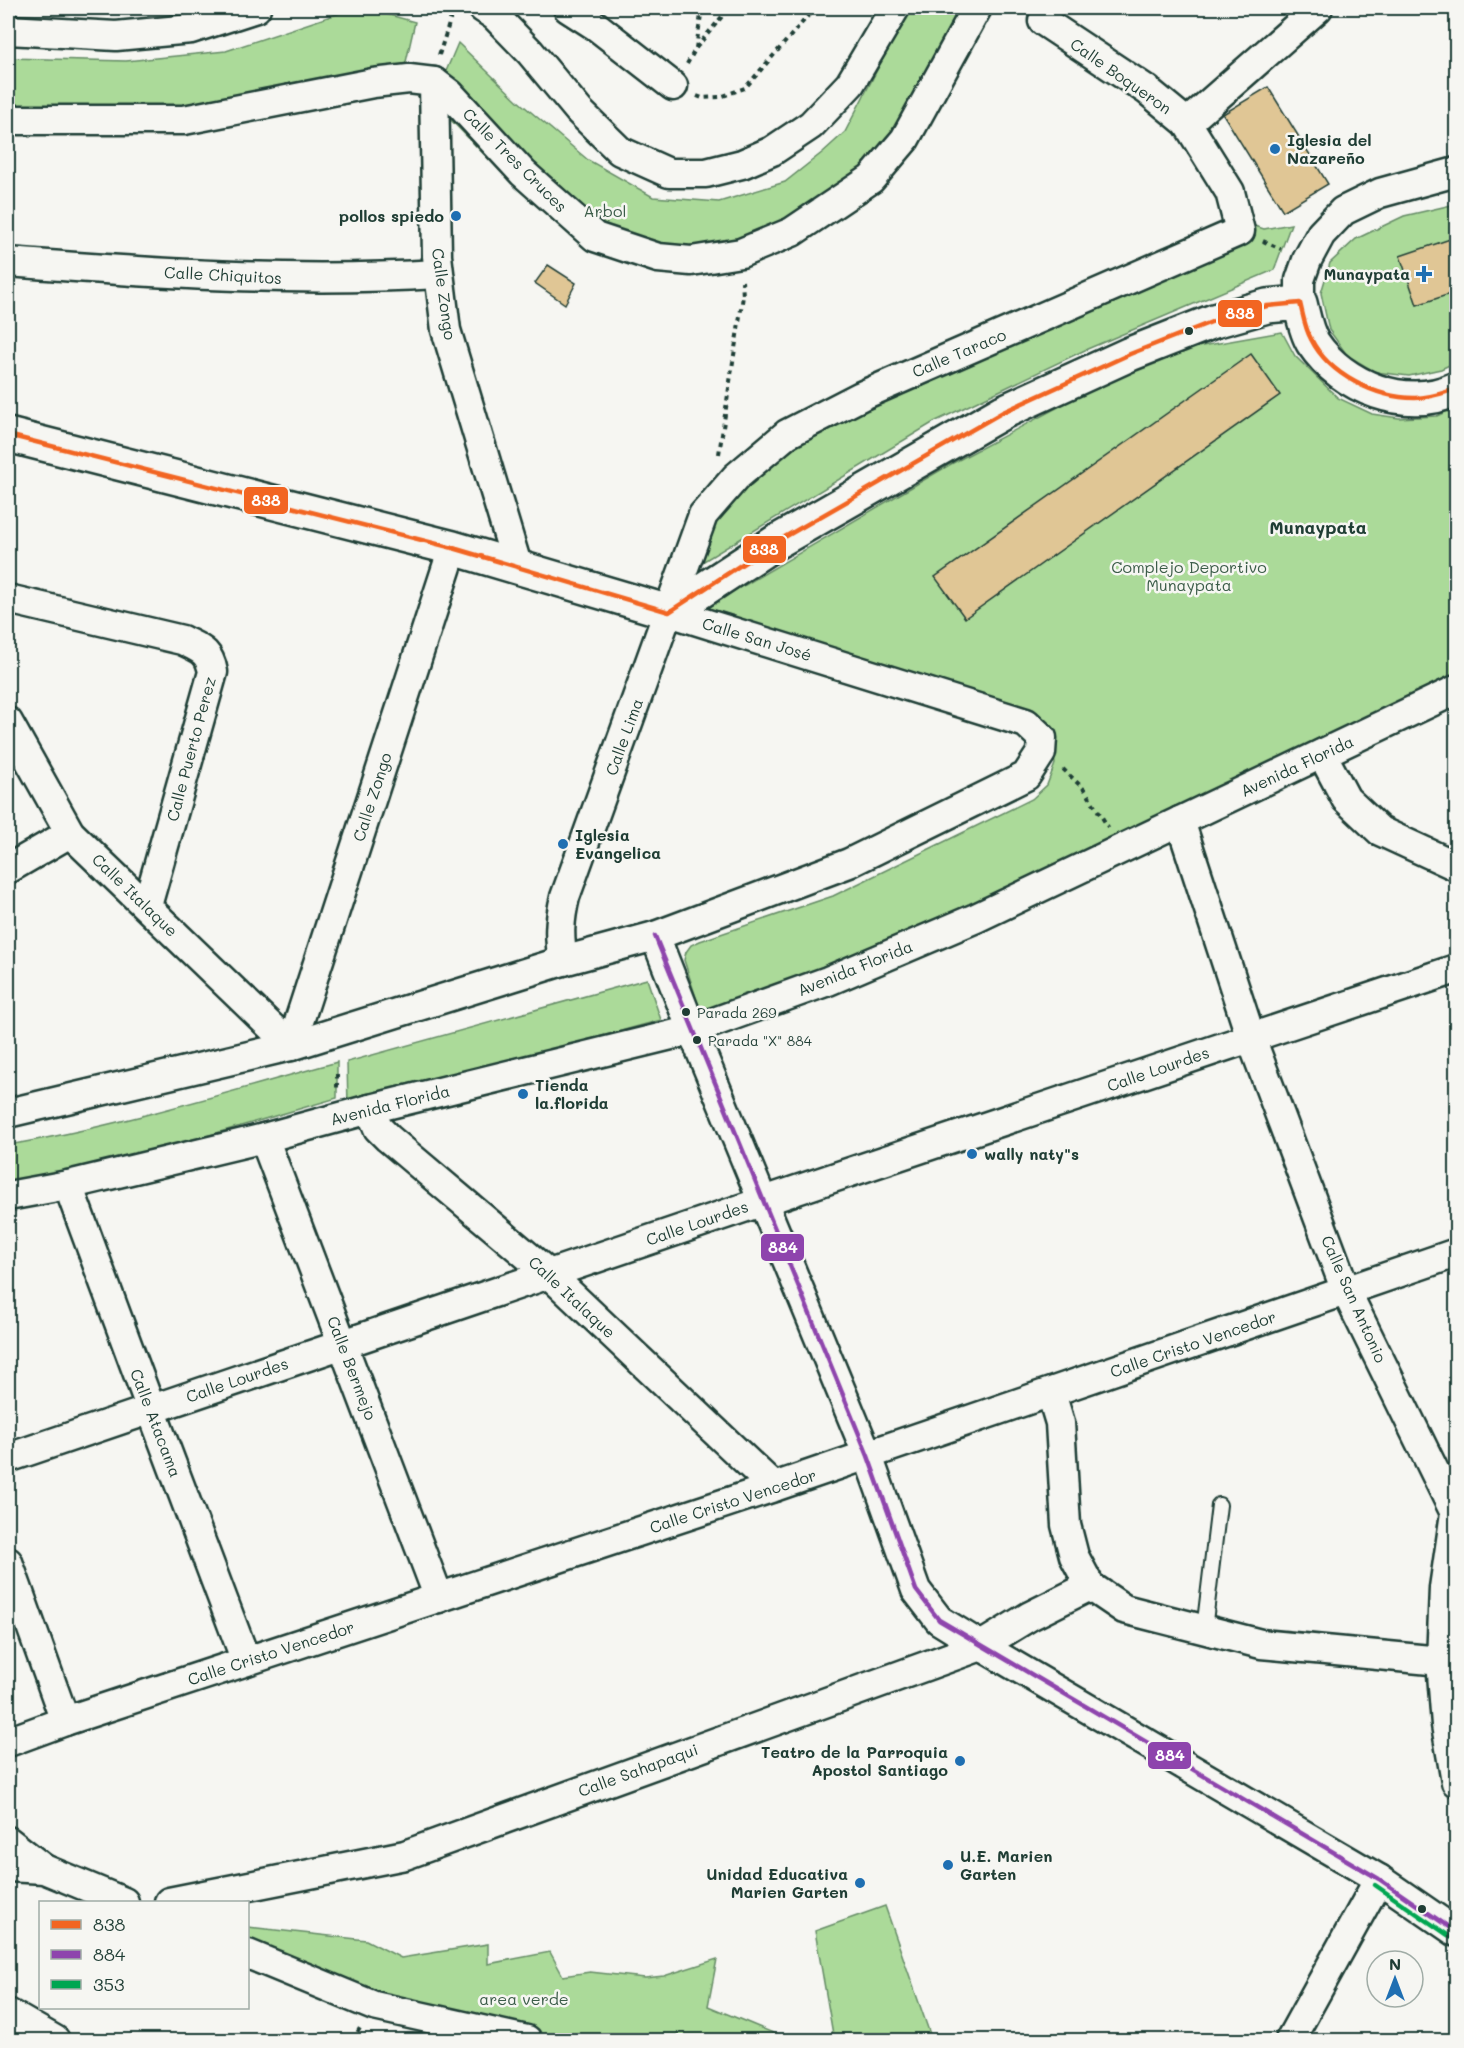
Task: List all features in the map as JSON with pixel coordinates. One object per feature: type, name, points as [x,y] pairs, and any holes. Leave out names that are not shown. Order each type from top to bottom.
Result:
[{"type":"street","points":[[8,30],[116,36],[191,29],[256,8]]},
{"type":"street","points":[[483,8],[495,16],[530,52],[579,111],[620,151],[669,173],[706,173],[742,164],[772,151],[811,125],[850,84],[895,8]]},
{"type":"street","points":[[568,8],[596,26],[673,86]]},
{"type":"street","name":"Calle Tres Cruces","points":[[434,82],[450,94],[523,173],[595,237],[658,258],[691,261],[741,253],[792,232],[871,179],[905,139],[977,8]]},
{"type":"street","points":[[1187,123],[1318,8]]},
{"type":"street","name":"Calle Boqueron","points":[[1043,21],[1147,90],[1187,123],[1230,192],[1240,231]]},
{"type":"street","points":[[8,120],[184,120],[373,83],[409,79],[434,82]]},
{"type":"street","name":"Calle Zongo","points":[[434,82],[438,274],[446,330],[518,567]]},
{"type":"street","points":[[1456,172],[1380,193],[1343,211],[1321,234],[1307,260],[1300,280],[1300,303],[1311,341],[1334,368],[1369,390],[1410,399],[1442,395],[1456,389]]},
{"type":"street","name":"Calle Taraco","points":[[703,515],[736,477],[787,434],[861,396],[1240,231]]},
{"type":"street","name":"Calle Chiquitos","points":[[8,262],[301,279],[438,274]]},
{"type":"street","points":[[669,612],[776,542],[1003,412],[1130,354],[1214,321],[1267,306],[1300,303]]},
{"type":"street","name":"Calle San José","points":[[8,435],[453,548],[518,567],[1026,723],[1042,738],[1041,753],[1026,776],[849,863],[655,936]]},
{"type":"street","name":"Calle Lima","points":[[563,961],[559,939],[560,920],[566,897],[703,515]]},
{"type":"street","name":"Calle Zongo","points":[[291,1046],[453,548]]},
{"type":"street","name":"Calle Puerto Perez","points":[[8,599],[182,640],[209,656],[213,672],[147,906]]},
{"type":"street","name":"Avenida Florida","points":[[8,1196],[68,1185],[264,1138],[370,1109],[692,1030],[849,972],[976,918],[1456,690]]},
{"type":"street","name":"Calle Italaque","points":[[8,722],[70,833],[291,1046]]},
{"type":"street","points":[[1322,754],[1346,798],[1380,831],[1456,866]]},
{"type":"street","name":"Calle San Antonio","points":[[1180,821],[1251,1038],[1346,1291],[1455,1513],[1444,1588],[1441,1661],[1446,1725],[1456,1782]]},
{"type":"street","points":[[8,868],[70,833]]},
{"type":"street","points":[[8,1113],[291,1046],[563,961],[655,936],[868,1456],[916,1590],[939,1620],[1379,1879],[1456,1932]]},
{"type":"street","name":"Calle Lourdes","points":[[8,1458],[1456,969]]},
{"type":"street","name":"Calle Italaque","points":[[370,1109],[378,1128],[388,1138],[549,1274],[774,1487]]},
{"type":"street","name":"Calle Bermejo","points":[[264,1138],[439,1598]]},
{"type":"street","name":"Calle Atacama","points":[[68,1185],[246,1661]]},
{"type":"street","name":"Calle Cristo Vencedor","points":[[8,1743],[65,1721],[868,1456],[1456,1252]]},
{"type":"street","points":[[1051,1393],[1060,1423],[1066,1525],[1074,1556],[1090,1586],[1124,1609],[1261,1644],[1441,1661]]},
{"type":"street","points":[[8,1562],[65,1721]]},
{"type":"street","name":"Calle Sahapaqui","points":[[174,1901],[405,1855],[981,1646],[1030,1616],[1090,1586]]},
{"type":"street","points":[[8,1841],[44,1869],[122,1901]]},
{"type":"street","points":[[8,1867],[44,1869]]},
{"type":"street","points":[[1290,2040],[1379,1879]]},
{"type":"street","points":[[249,1954],[374,2006],[527,2040]]},
{"type":"street","points":[[8,2013],[55,2040]]},
{"type":"lane","points":[[1204,1630],[1219,1505]]},
{"type":"path","points":[[434,82],[440,48],[454,8]]},
{"type":"path","points":[[696,48],[702,8]]},
{"type":"path","points":[[729,8],[696,48],[673,86],[702,98],[720,97],[745,87],[815,8]]},
{"type":"path","points":[[1240,231],[1307,260]]},
{"type":"path","points":[[718,465],[743,296],[741,253]]},
{"type":"path","points":[[1056,764],[1085,790],[1109,830]]},
{"type":"green space","name":"Arbol","points":[[909,8],[969,8],[904,139],[722,267],[588,242],[505,176],[444,113],[441,83],[458,43],[518,101],[588,160],[653,197],[719,202],[785,182],[845,132]]},
{"type":"green space","points":[[346,11],[375,11],[415,22],[401,84],[176,113],[8,117],[8,58],[126,61],[226,51]]},
{"type":"green space","points":[[1456,204],[1456,362],[1441,369],[1409,376],[1375,372],[1347,355],[1329,330],[1321,293],[1330,263],[1356,239],[1404,216]]},
{"type":"green space","points":[[1248,224],[1264,229],[1291,224],[1274,270],[1085,350],[934,422],[694,567],[713,509],[817,432],[1228,244]]},
{"type":"green space","name":"Complejo Deportivo Munaypata","points":[[1282,332],[1295,356],[1338,398],[1372,414],[1399,418],[1437,416],[1456,407],[1456,684],[895,942],[706,1014],[699,1007],[684,960],[691,945],[833,896],[1032,799],[1047,785],[1055,764],[1052,744],[685,605],[745,585],[951,464],[1100,385],[1191,348]]},
{"type":"green space","points":[[647,979],[661,1020],[348,1105],[347,1062]]},
{"type":"green space","points":[[337,1062],[337,1098],[144,1154],[70,1173],[8,1183],[8,1145],[132,1118]]},
{"type":"green space","points":[[885,1906],[931,2037],[921,2040],[834,2040],[815,1931]]},
{"type":"green space","name":"area verde","points":[[249,1927],[366,1940],[401,1958],[488,1944],[488,1964],[550,1952],[563,1976],[590,1972],[645,1978],[664,1976],[717,1959],[708,2006],[790,2040],[482,2040],[249,1967]]},
{"type":"building","name":"Iglesia del Nazareño","points":[[1268,87],[1328,184],[1283,211],[1223,114]]},
{"type":"building","points":[[1456,237],[1456,292],[1417,305],[1400,256]]},
{"type":"building","points":[[548,265],[576,283],[565,304],[535,283]]},
{"type":"building","points":[[1251,354],[1280,395],[965,618],[935,577]]},
{"type":"transit line","name":"838","points":[[8,435],[453,548],[669,612],[776,542],[1003,412],[1130,354],[1214,321],[1267,306],[1300,303],[1307,330],[1319,352],[1329,363],[1355,382],[1370,389],[1400,397],[1431,396],[1456,389]]},
{"type":"transit line","name":"884","points":[[655,936],[868,1456],[916,1590],[939,1620],[1379,1879],[1456,1932]]},
{"type":"transit line","name":"353","points":[[1375,1885],[1452,1938]]},
{"type":"place","name":"Iglesia del Nazareño","points":[[1275,149]]},
{"type":"place","name":"pollos spiedo","points":[[456,216]]},
{"type":"place","name":"Munaypata","points":[[1424,274]]},
{"type":"place","name":"Iglesia Evangelica","points":[[563,844]]},
{"type":"place","name":"Parada 269","points":[[686,1012]]},
{"type":"place","name":"Parada \"X\" 884","points":[[697,1040]]},
{"type":"place","name":"Tienda la.florida","points":[[523,1094]]},
{"type":"place","name":"wally naty\"s","points":[[972,1154]]},
{"type":"place","name":"Teatro de la Parroquia Apostol Santiago","points":[[960,1761]]},
{"type":"place","name":"U.E. Marien Garten","points":[[948,1865]]},
{"type":"place","name":"Unidad Educativa Marien Garten","points":[[860,1883]]},
{"type":"district","name":"Munaypata","points":[[1318,528]]}]
